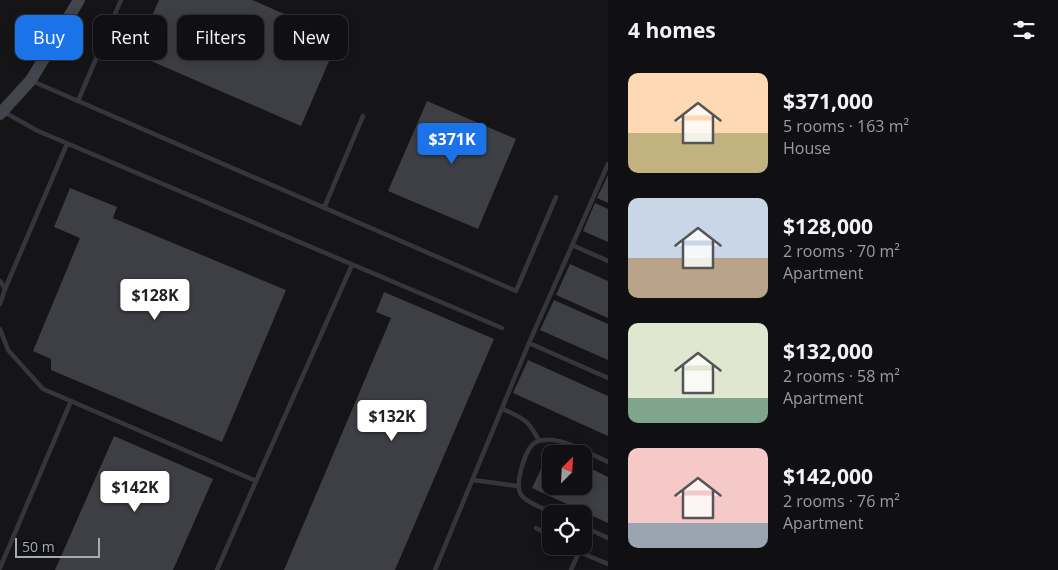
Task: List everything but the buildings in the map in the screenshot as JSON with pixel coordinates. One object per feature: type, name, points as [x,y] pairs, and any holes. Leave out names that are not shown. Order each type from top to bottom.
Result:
[{"type":"main road","points":[[1,113],[31,80],[80,0]]},
{"type":"lane","points":[[78,101],[121,0]]},
{"type":"lane","points":[[31,80],[516,291],[556,198]]},
{"type":"lane","points":[[1,113],[67,144],[502,328]]},
{"type":"lane","points":[[324,208],[363,116]]},
{"type":"lane","points":[[0,304],[67,144]]},
{"type":"lane","points":[[435,570],[529,344],[608,164]]},
{"type":"lane","points":[[572,245],[608,261]]},
{"type":"lane","points":[[218,570],[352,265]]},
{"type":"lane","points":[[0,281],[5,289]]},
{"type":"lane","points":[[0,329],[8,350],[43,388],[256,481]]},
{"type":"lane","points":[[529,344],[608,378]]},
{"type":"lane","points":[[0,568],[71,401]]},
{"type":"lane","points":[[502,409],[521,418],[531,426],[539,441]]},
{"type":"lane","points":[[542,508],[528,501],[521,495],[518,486],[519,475],[532,445],[548,439],[559,441],[608,462]]},
{"type":"lane","points":[[473,480],[518,486]]},
{"type":"lane","points":[[536,528],[542,531]]},
{"type":"lane","points":[[592,531],[608,538]]},
{"type":"lane","points":[[572,570],[578,555]]},
{"type":"lane","points":[[586,555],[608,564]]}]
